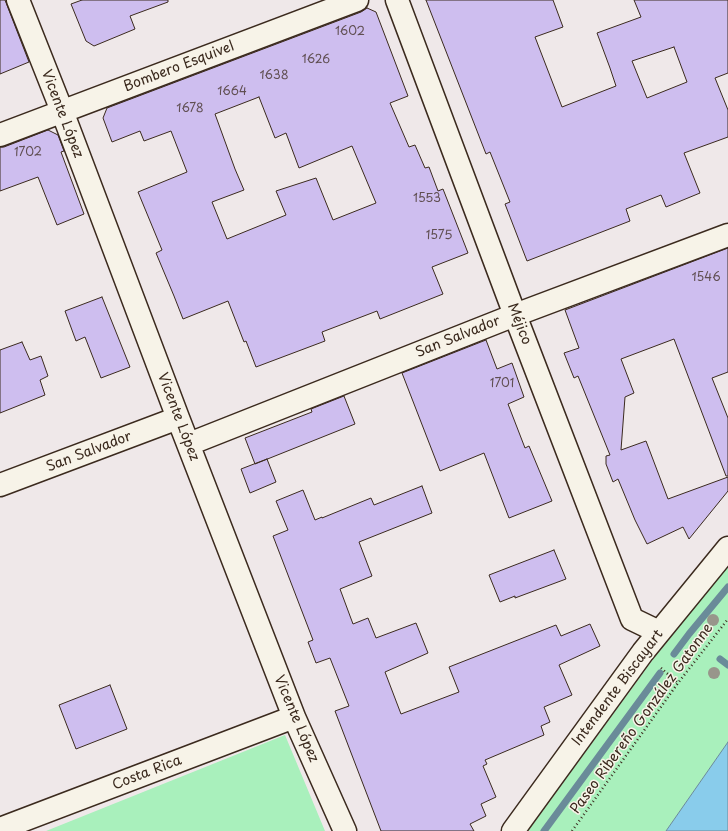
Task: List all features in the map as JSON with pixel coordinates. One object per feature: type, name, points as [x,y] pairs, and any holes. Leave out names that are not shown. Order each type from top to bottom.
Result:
[{"type":"street","name":"Vicente López","points":[[18,0],[294,717],[345,831]]},
{"type":"street","name":"Bombero Esquivel","points":[[0,135],[357,0]]},
{"type":"street","name":"Méjico","points":[[397,0],[515,315],[632,619],[659,632]]},
{"type":"street","name":"San Salvador","points":[[189,444],[515,315],[728,235]]},
{"type":"street","name":"San Salvador","points":[[0,485],[178,418]]},
{"type":"street","name":"Intendente Biscayart","points":[[513,831],[643,652],[728,548]]},
{"type":"street","name":"Costa Rica","points":[[0,829],[294,717]]},
{"type":"path","name":"Paseo Ribereño González Gatonne","points":[[572,831],[678,684],[728,619]]},
{"type":"green space","points":[[728,566],[728,742],[666,831],[528,831],[654,658]]},
{"type":"green space","points":[[285,735],[325,831],[46,831]]},
{"type":"water","points":[[728,742],[728,831],[666,831]]},
{"type":"building","points":[[0,0],[5,0],[29,62],[0,74]]},
{"type":"building","points":[[82,0],[168,0],[168,2],[130,16],[135,29],[94,46],[86,41],[71,4]]},
{"type":"building","points":[[426,0],[553,0],[563,27],[535,37],[562,107],[616,86],[597,33],[641,17],[634,0],[728,0],[728,73],[715,78],[728,110],[728,137],[684,153],[700,193],[666,207],[661,195],[626,209],[630,221],[527,261],[505,204],[510,202],[490,152],[486,154]],"holes":[[[674,47],[687,82],[647,98],[632,61]]]},
{"type":"building","points":[[367,8],[376,12],[408,96],[390,103],[409,147],[415,145],[425,168],[429,167],[438,191],[443,189],[468,253],[432,267],[443,294],[380,319],[377,311],[322,332],[325,341],[256,367],[246,341],[244,342],[228,301],[183,319],[156,253],[162,250],[138,192],[187,172],[171,131],[144,141],[140,131],[112,142],[103,118],[107,108],[361,12]],"holes":[[[259,97],[275,138],[286,133],[299,168],[352,146],[376,203],[333,220],[316,178],[276,191],[286,215],[227,239],[212,202],[244,190],[215,114]]]},
{"type":"building","points":[[48,130],[58,135],[64,151],[61,152],[84,214],[57,225],[38,177],[0,191],[0,147],[4,147]]},
{"type":"building","points":[[728,248],[728,372],[712,378],[728,418],[728,476],[726,476],[674,339],[621,359],[634,393],[625,397],[621,450],[646,441],[668,499],[728,477],[728,491],[689,539],[683,527],[647,544],[618,479],[613,482],[606,464],[606,456],[610,455],[578,376],[574,378],[564,353],[579,348],[565,310]]},
{"type":"building","points":[[102,297],[130,367],[101,378],[85,337],[76,341],[65,311]]},
{"type":"building","points":[[486,340],[497,369],[512,363],[524,397],[508,404],[525,448],[529,446],[552,501],[509,518],[484,453],[440,471],[402,373]]},
{"type":"building","points":[[22,342],[30,360],[41,356],[48,376],[40,380],[45,395],[0,413],[0,350]]},
{"type":"building","points":[[344,396],[355,424],[255,464],[245,438],[312,412],[311,409]]},
{"type":"building","points":[[267,459],[276,482],[250,493],[241,469]]},
{"type":"building","points":[[422,486],[432,513],[359,542],[372,576],[340,589],[353,624],[368,618],[376,638],[416,623],[428,653],[385,672],[401,714],[459,692],[449,667],[556,625],[561,636],[590,624],[600,646],[559,665],[572,695],[544,707],[550,722],[541,726],[544,735],[485,760],[487,764],[483,766],[496,797],[481,804],[486,816],[470,824],[474,831],[381,831],[335,711],[349,706],[330,658],[316,663],[308,642],[313,640],[273,536],[288,530],[276,501],[303,490],[315,520],[371,498],[374,505]]},
{"type":"building","points":[[554,550],[566,579],[500,602],[489,575]]},
{"type":"building","points":[[110,685],[127,729],[76,749],[59,705]]},
{"type":"waterway","points":[[674,654],[728,587]]},
{"type":"waterway","points":[[720,659],[728,665]]},
{"type":"waterway","points":[[544,831],[660,673]]}]
